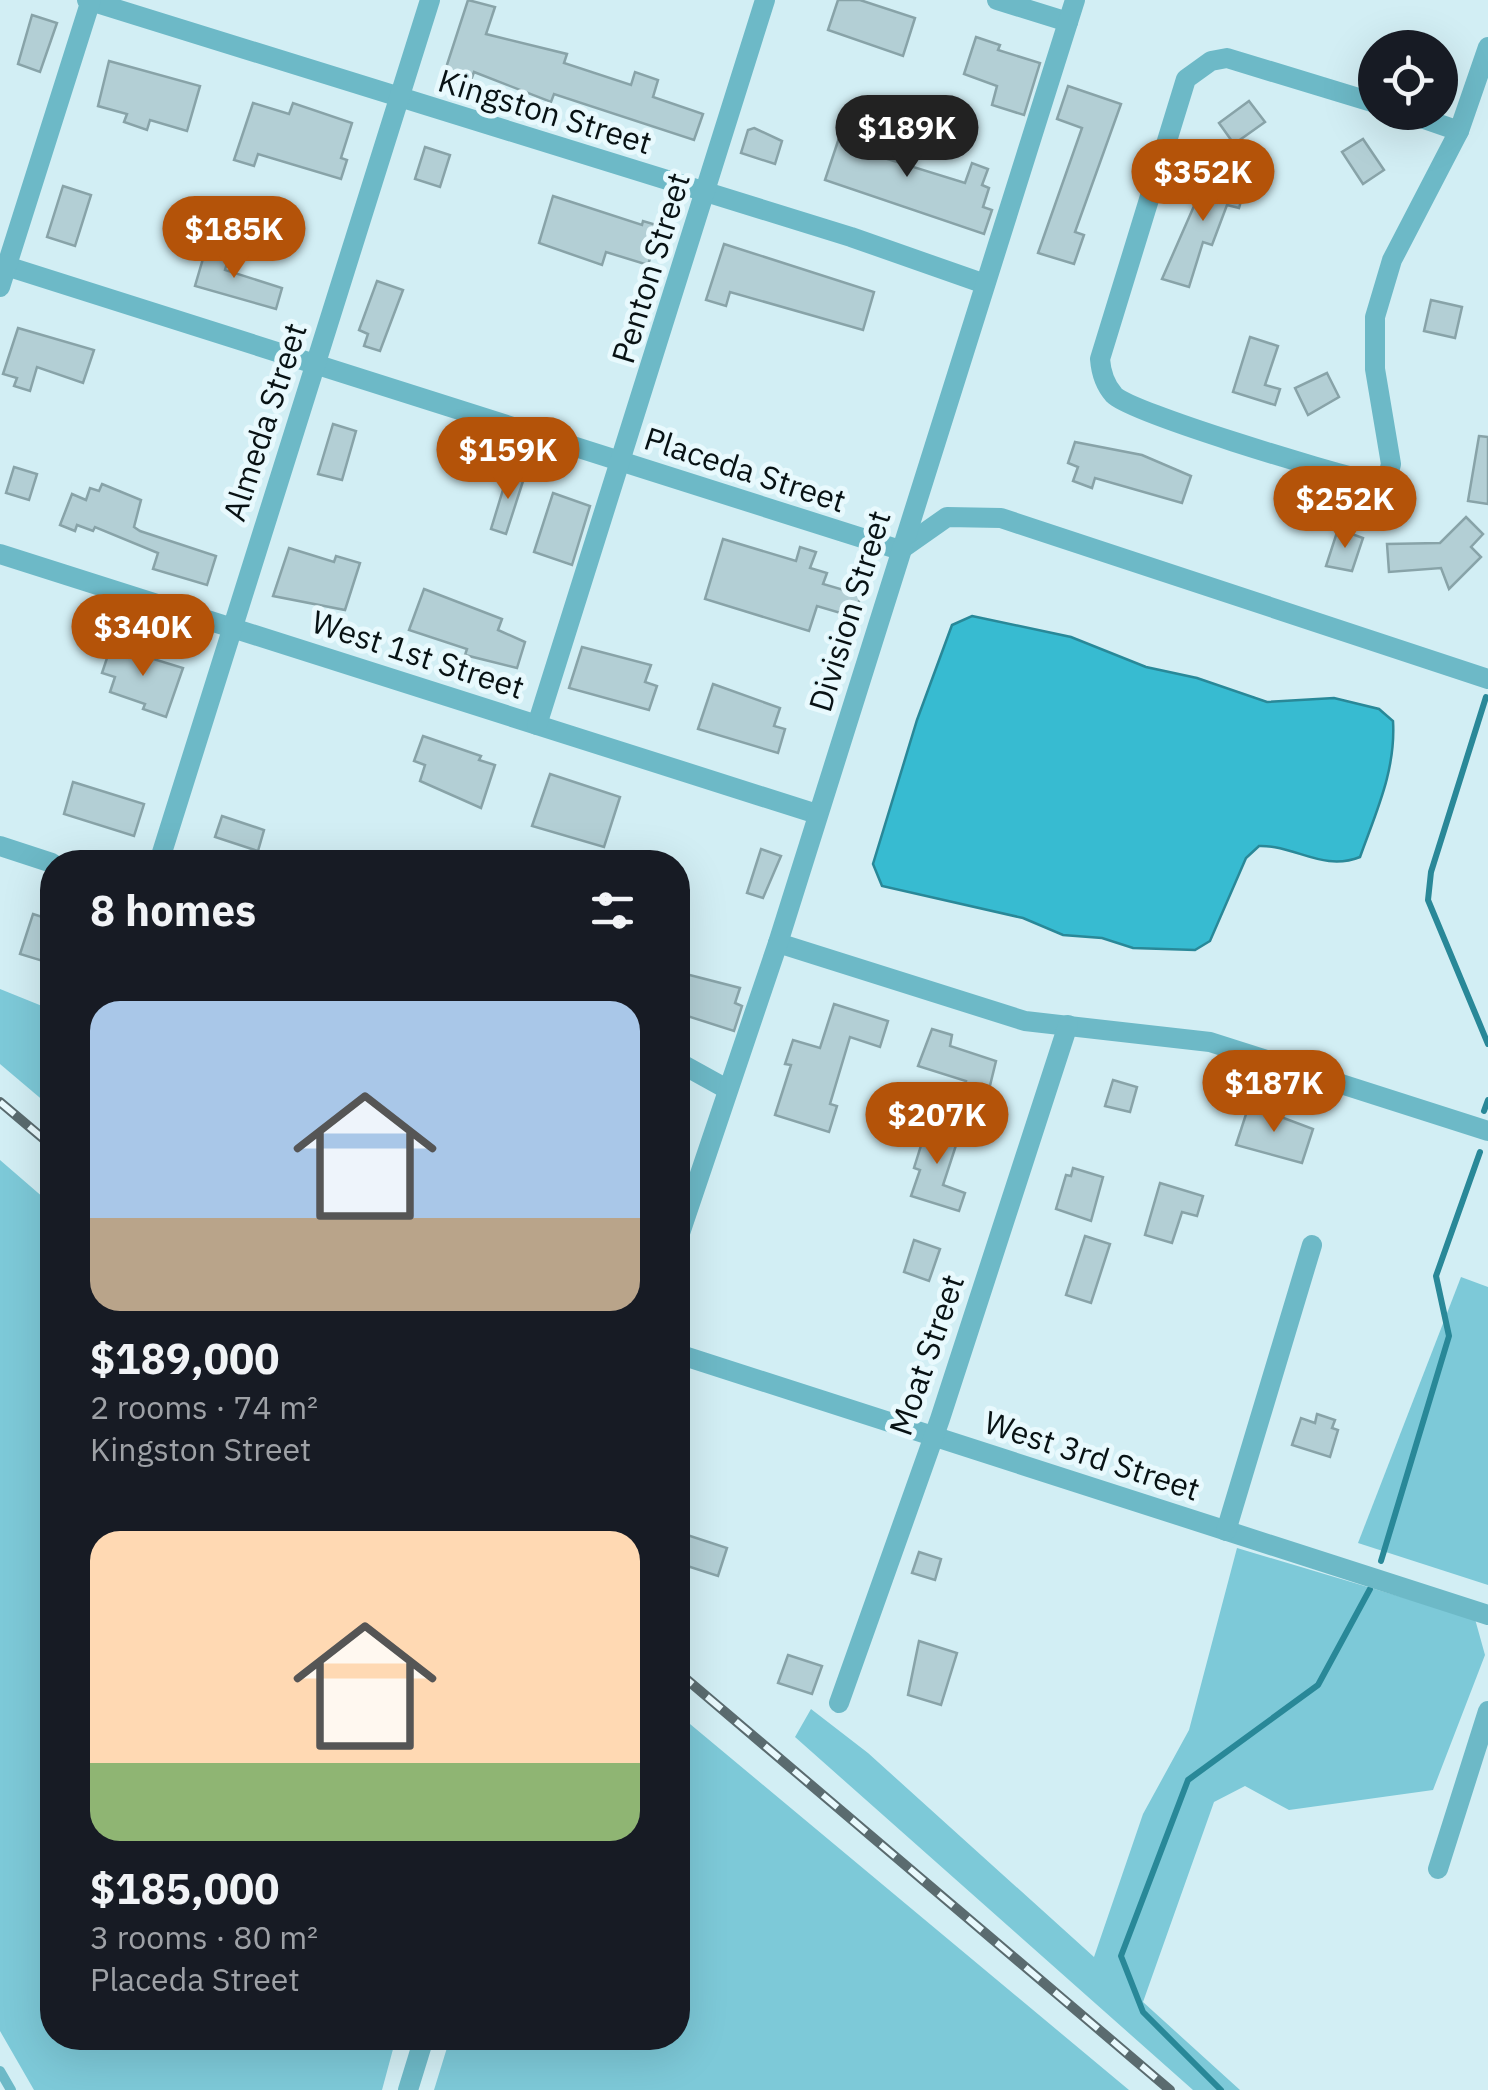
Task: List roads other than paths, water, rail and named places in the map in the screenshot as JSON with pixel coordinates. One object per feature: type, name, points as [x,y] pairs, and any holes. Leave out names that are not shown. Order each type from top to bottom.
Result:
[{"type":"street","name":"Kingston Street","points":[[90,0],[706,192],[985,284]]},
{"type":"street","points":[[2,273],[90,0]]},
{"type":"street","name":"Almeda Street","points":[[163,850],[430,0]]},
{"type":"street","name":"Penton Street","points":[[538,725],[766,0]]},
{"type":"street","points":[[997,0],[1068,22]]},
{"type":"street","name":"Division Street","points":[[690,1200],[725,1088],[741,1058],[778,943],[1075,0]]},
{"type":"street","points":[[1358,97],[1248,61],[1227,58],[1197,68],[1180,94],[1100,360],[1115,396],[1140,410],[1366,480],[1388,476],[1391,464],[1375,369],[1375,318],[1392,260],[1460,131],[1488,47]]},
{"type":"street","name":"Placeda Street","points":[[2,273],[315,363],[900,550]]},
{"type":"street","points":[[900,550],[947,517],[1001,518],[1488,679]]},
{"type":"street","name":"West 1st Street","points":[[0,554],[817,814]]},
{"type":"street","points":[[0,846],[40,859]]},
{"type":"street","points":[[778,943],[992,1013],[1210,1042],[1488,1132]]},
{"type":"street","name":"Moat Street","points":[[839,1703],[1068,1025]]},
{"type":"street","points":[[690,1069],[725,1088]]},
{"type":"street","points":[[1226,1530],[1312,1245]]},
{"type":"street","name":"West 3rd Street","points":[[690,1358],[1488,1615]]},
{"type":"street","points":[[1438,1869],[1488,1712]]},
{"type":"street","points":[[408,2090],[420,2050]]},
{"type":"lane","points":[[0,2071],[11,2090]]},
{"type":"waterway","points":[[1486,697],[1431,872],[1428,900],[1488,1044]]},
{"type":"waterway","points":[[1484,1111],[1488,1100]]},
{"type":"waterway","points":[[1381,1561],[1449,1336],[1436,1276],[1480,1152]]},
{"type":"waterway","points":[[1221,2090],[1143,2012],[1121,1956],[1188,1780],[1318,1685],[1370,1589]]},
{"type":"railway","points":[[0,1102],[40,1136]]},
{"type":"railway","points":[[690,1682],[1170,2090]]}]
